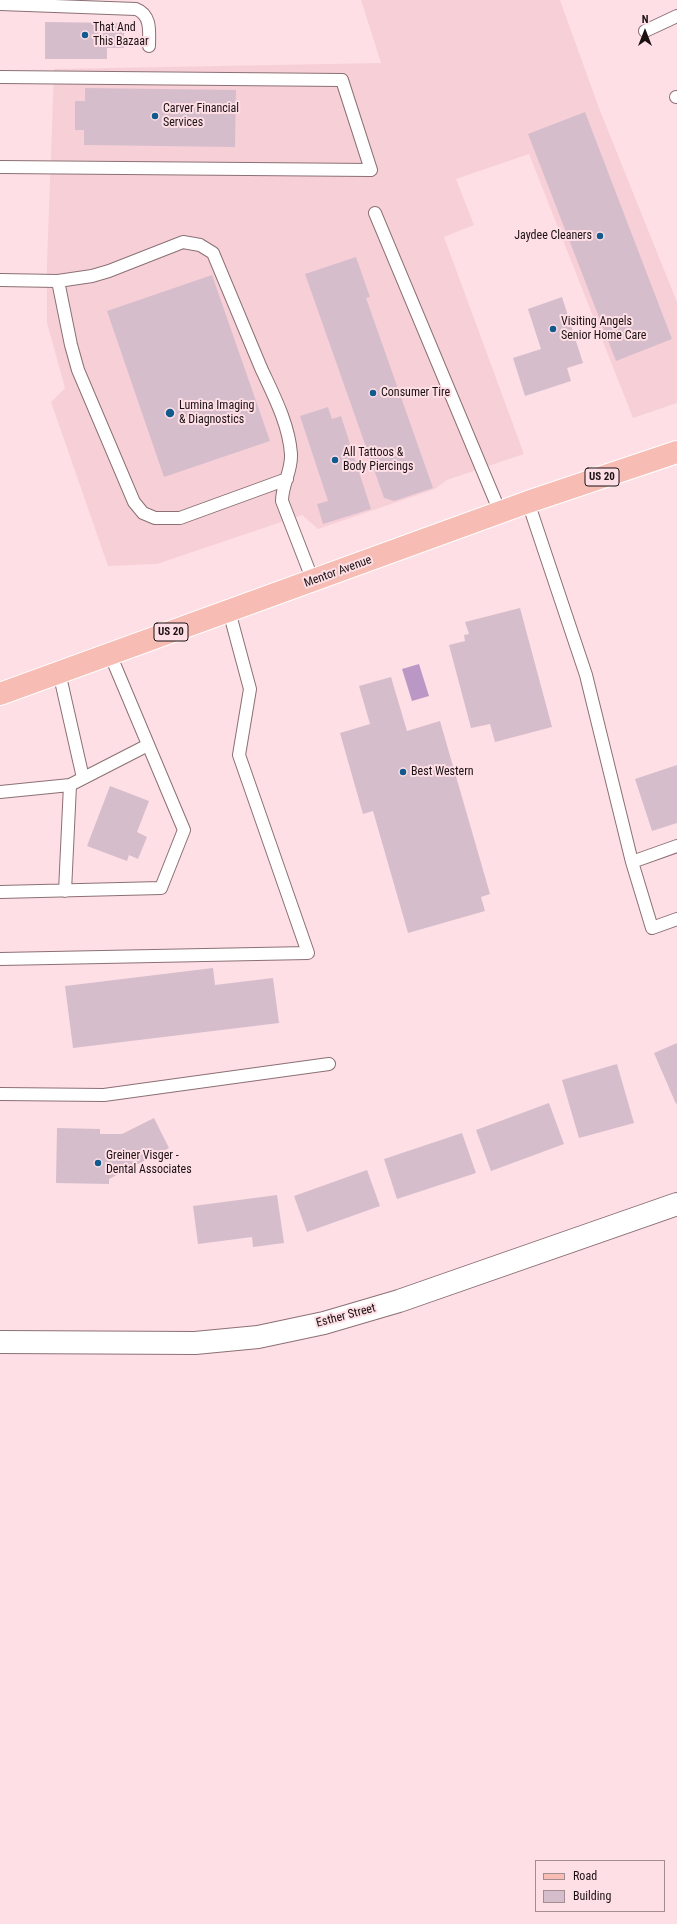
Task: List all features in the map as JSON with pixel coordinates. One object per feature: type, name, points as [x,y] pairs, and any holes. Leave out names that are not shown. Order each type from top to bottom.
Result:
[{"type":"main road","name":"Mentor Avenue","points":[[0,694],[500,512],[677,452]]},
{"type":"street","name":"Esther Street","points":[[0,1342],[195,1343],[258,1337],[324,1323],[399,1301],[677,1204]]},
{"type":"lane","points":[[0,4],[136,10],[146,16],[148,22],[149,46]]},
{"type":"lane","points":[[645,31],[677,16]]},
{"type":"lane","points":[[0,77],[342,80],[371,170],[0,167]]},
{"type":"lane","points":[[374,213],[500,512]]},
{"type":"lane","points":[[0,280],[58,280],[92,276],[109,271],[183,242],[200,245],[213,253],[286,430],[291,452],[291,466],[282,493],[282,501],[313,581]]},
{"type":"lane","points":[[58,280],[71,345],[78,370],[134,502],[143,513],[155,518],[180,518],[287,479]]},
{"type":"lane","points":[[528,502],[586,675],[632,862],[652,928],[677,919]]},
{"type":"lane","points":[[0,959],[308,953],[239,755],[250,689],[229,611]]},
{"type":"lane","points":[[0,892],[161,888],[184,830],[110,654]]},
{"type":"lane","points":[[59,672],[83,778]]},
{"type":"lane","points":[[0,792],[70,785],[148,745]]},
{"type":"lane","points":[[65,891],[70,785]]},
{"type":"lane","points":[[632,862],[677,846]]},
{"type":"lane","points":[[0,1094],[104,1095],[329,1064]]},
{"type":"shaded area","points":[[361,0],[560,0],[599,108],[677,302],[677,403],[633,418],[529,154],[456,179],[474,225],[444,237],[524,454],[447,480],[435,489],[318,529],[302,515],[157,564],[108,566],[51,402],[65,388],[47,323],[47,263],[54,69],[381,63]]},
{"type":"shaded area","points":[[419,664],[429,696],[412,701],[402,669]]},
{"type":"building","name":"That And This Bazaar","points":[[45,22],[124,23],[124,48],[107,48],[107,59],[45,59]]},
{"type":"building","name":"Carver Financial Services","points":[[85,88],[236,90],[235,147],[84,145],[84,130],[75,130],[75,101],[85,101]]},
{"type":"building","name":"Jaydee Cleaners","points":[[585,112],[672,339],[616,361],[528,134]]},
{"type":"building","name":"Consumer Tire","points":[[356,257],[370,297],[366,298],[433,488],[394,501],[384,498],[305,274]]},
{"type":"building","points":[[212,275],[270,441],[164,477],[107,311]]},
{"type":"building","name":"Visiting Angels Senior Home Care","points":[[562,297],[583,363],[567,368],[571,381],[525,396],[513,358],[541,349],[528,309]]},
{"type":"building","name":"All Tattoos & Body Piercings","points":[[328,407],[332,419],[341,416],[371,509],[323,524],[317,504],[328,501],[300,416]]},
{"type":"building","points":[[520,608],[552,727],[495,742],[490,724],[471,728],[449,645],[465,641],[464,635],[469,634],[465,622]]},
{"type":"building","name":"Best Western","points":[[391,677],[407,731],[440,721],[490,894],[481,897],[485,911],[408,933],[373,811],[363,814],[340,733],[370,724],[359,686]]},
{"type":"building","points":[[677,765],[677,823],[652,831],[635,779]]},
{"type":"building","points":[[110,786],[149,801],[137,832],[147,837],[138,859],[129,855],[127,861],[87,846]]},
{"type":"building","points":[[213,968],[215,985],[273,978],[279,1023],[73,1048],[65,986]]},
{"type":"building","points":[[677,1043],[677,1103],[676,1104],[654,1053]]},
{"type":"building","points":[[617,1064],[634,1123],[579,1138],[562,1080]]},
{"type":"building","points":[[549,1103],[564,1144],[491,1171],[476,1130]]},
{"type":"building","name":"Greiner Visger - Dental Associates","points":[[154,1118],[169,1148],[109,1179],[109,1184],[56,1183],[57,1128],[100,1129],[100,1134],[122,1134]]},
{"type":"building","points":[[462,1133],[476,1173],[397,1199],[384,1159]]},
{"type":"building","points":[[367,1170],[380,1206],[307,1232],[294,1196]]},
{"type":"building","points":[[277,1195],[284,1243],[253,1247],[252,1237],[198,1244],[193,1206]]},
{"type":"place","name":"That And This Bazaar","points":[[85,35]]},
{"type":"place","name":"Carver Financial Services","points":[[155,116]]},
{"type":"place","name":"Jaydee Cleaners","points":[[600,236]]},
{"type":"place","name":"Visiting Angels Senior Home Care","points":[[553,329]]},
{"type":"place","name":"Consumer Tire","points":[[373,393]]},
{"type":"place","name":"Lumina Imaging & Diagnostics","points":[[170,413]]},
{"type":"place","name":"All Tattoos & Body Piercings","points":[[335,460]]},
{"type":"place","name":"Best Western","points":[[403,772]]},
{"type":"place","name":"Greiner Visger - Dental Associates","points":[[98,1163]]}]
